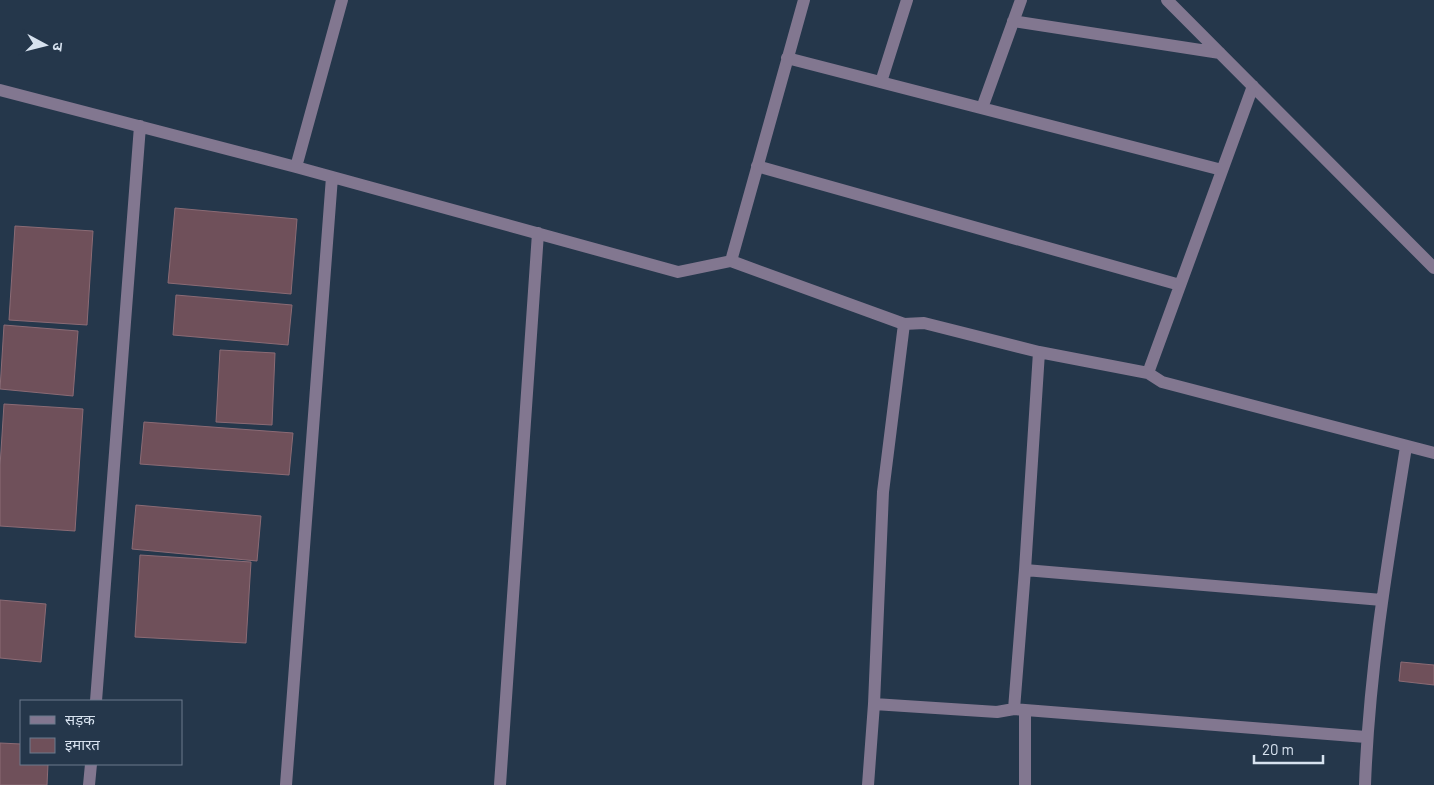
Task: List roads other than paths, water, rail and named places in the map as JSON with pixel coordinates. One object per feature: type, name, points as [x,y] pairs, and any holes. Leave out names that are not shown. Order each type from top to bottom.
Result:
[{"type":"street","points":[[296,167],[342,0]]},
{"type":"street","points":[[731,261],[804,0]]},
{"type":"street","points":[[881,82],[907,0]]},
{"type":"street","points":[[982,108],[1021,0]]},
{"type":"street","points":[[1167,0],[1434,268]]},
{"type":"street","points":[[1013,21],[1220,53]]},
{"type":"street","points":[[787,58],[1222,170]]},
{"type":"street","points":[[1148,373],[1253,86]]},
{"type":"street","points":[[0,90],[296,167],[678,272],[731,261],[904,324],[924,323],[1039,352],[1148,373],[1162,382],[1434,453]]},
{"type":"street","points":[[96,700],[140,126]]},
{"type":"street","points":[[757,166],[1180,285]]},
{"type":"street","points":[[286,785],[332,177]]},
{"type":"street","points":[[500,785],[538,233]]},
{"type":"street","points":[[868,785],[874,704],[883,492],[904,324]]},
{"type":"street","points":[[1025,785],[1019,709],[1025,570],[1039,352]]},
{"type":"street","points":[[1365,785],[1366,737],[1382,600],[1406,447]]},
{"type":"street","points":[[1025,570],[1382,600]]},
{"type":"street","points":[[874,704],[997,712],[1019,709],[1366,737]]},
{"type":"street","points":[[89,785],[91,765]]}]
